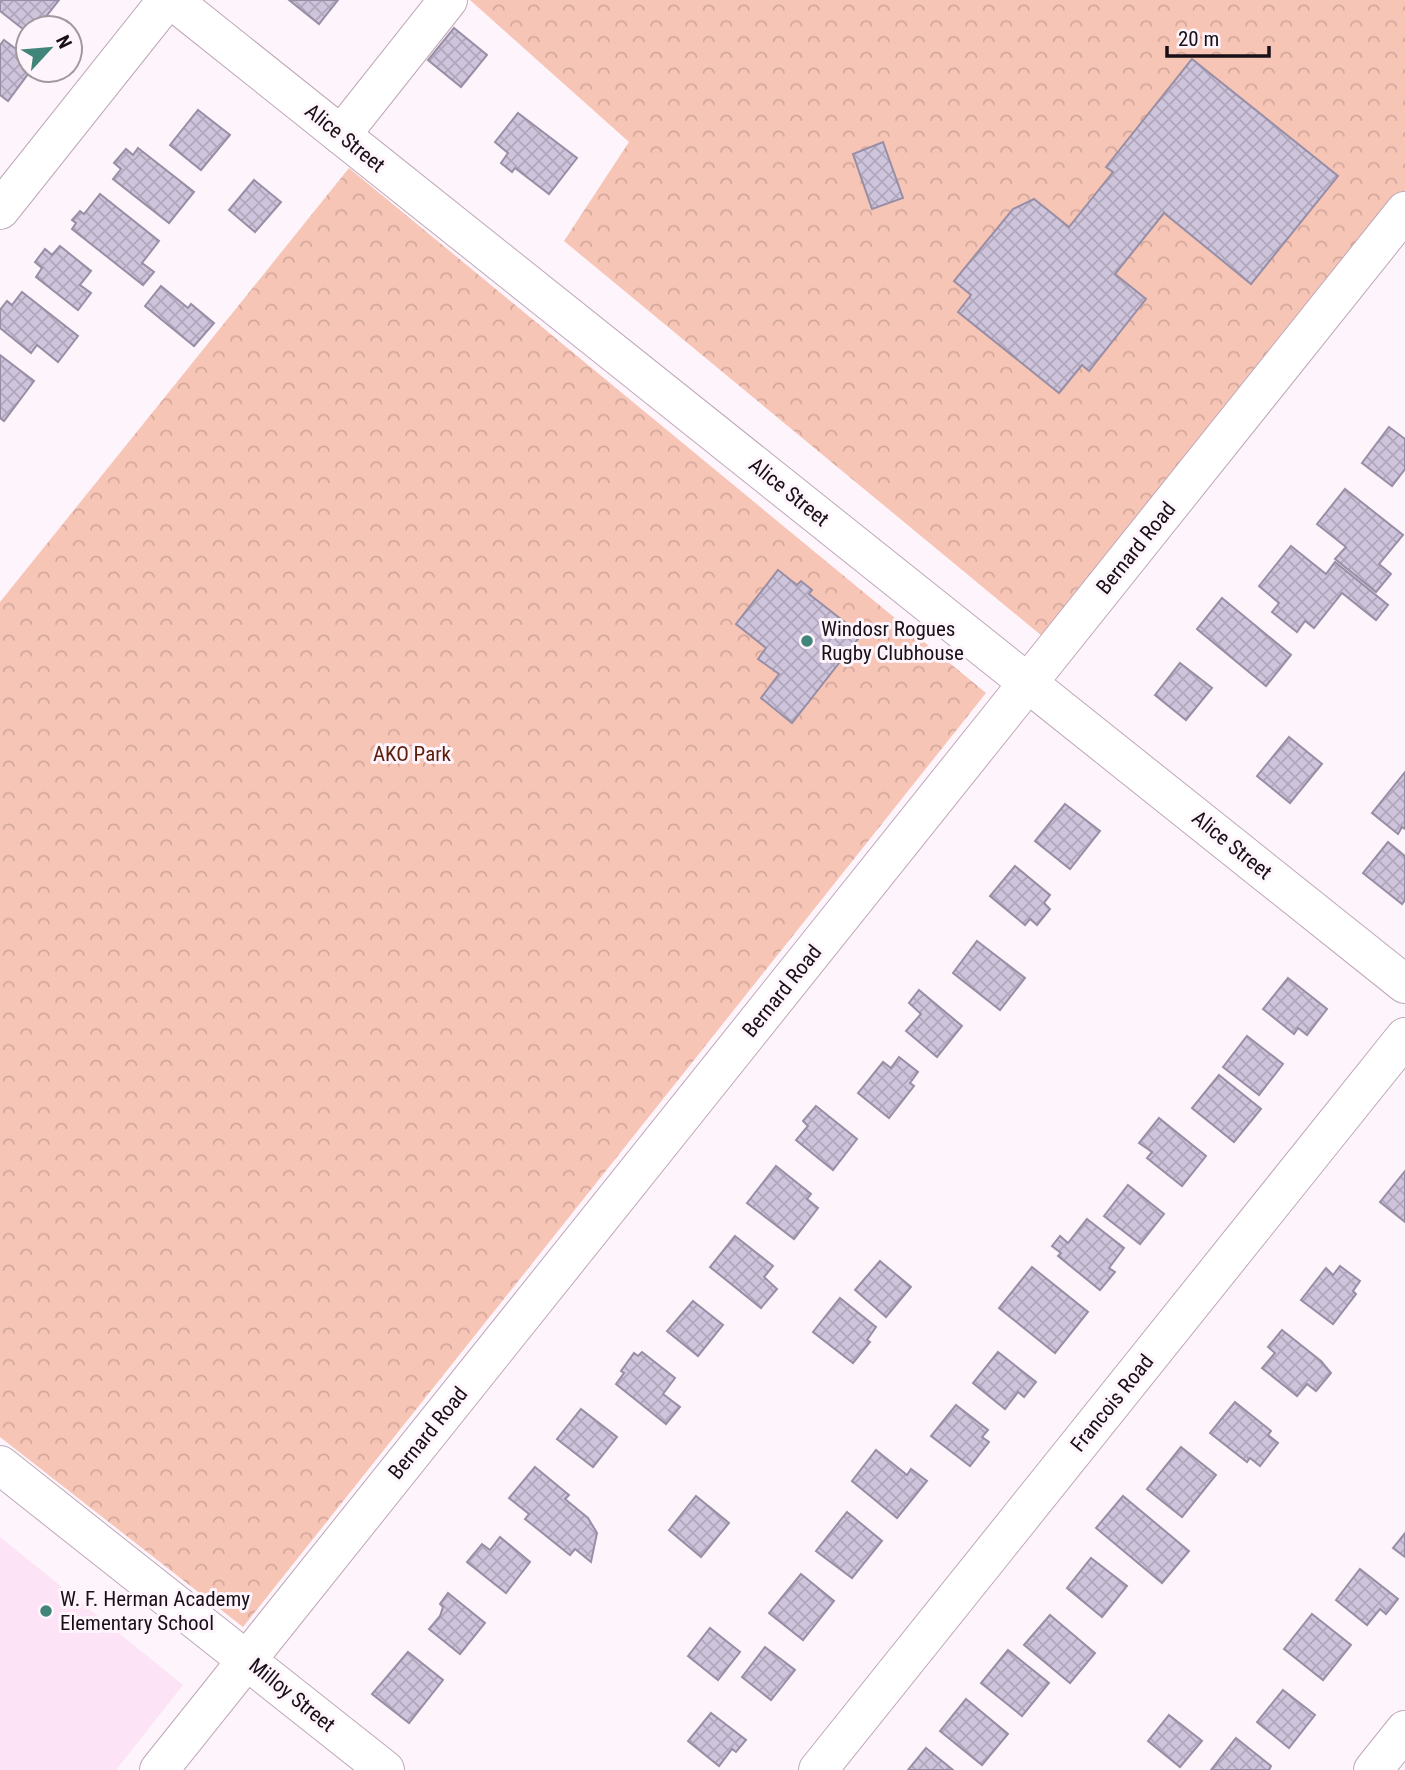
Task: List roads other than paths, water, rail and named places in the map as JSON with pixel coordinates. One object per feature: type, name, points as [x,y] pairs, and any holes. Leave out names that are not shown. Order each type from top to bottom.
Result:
[{"type":"street","name":"Alice Street","points":[[170,0],[1405,984]]},
{"type":"street","points":[[0,210],[170,0]]},
{"type":"street","points":[[341,135],[448,0]]},
{"type":"street","name":"Bernard Road","points":[[159,1770],[1405,211]]},
{"type":"street","name":"Francois Road","points":[[818,1770],[1405,1037]]},
{"type":"street","name":"Milloy Street","points":[[0,1465],[385,1770]]},
{"type":"street","points":[[1373,1770],[1405,1730]]},
{"type":"place","name":"Windosr Rogues Rugby Clubhouse","points":[[807,641]]},
{"type":"place","name":"W. F. Herman Academy Elementary School","points":[[46,1611]]},
{"type":"park label","name":"AKO Park","points":[[412,754]]}]
